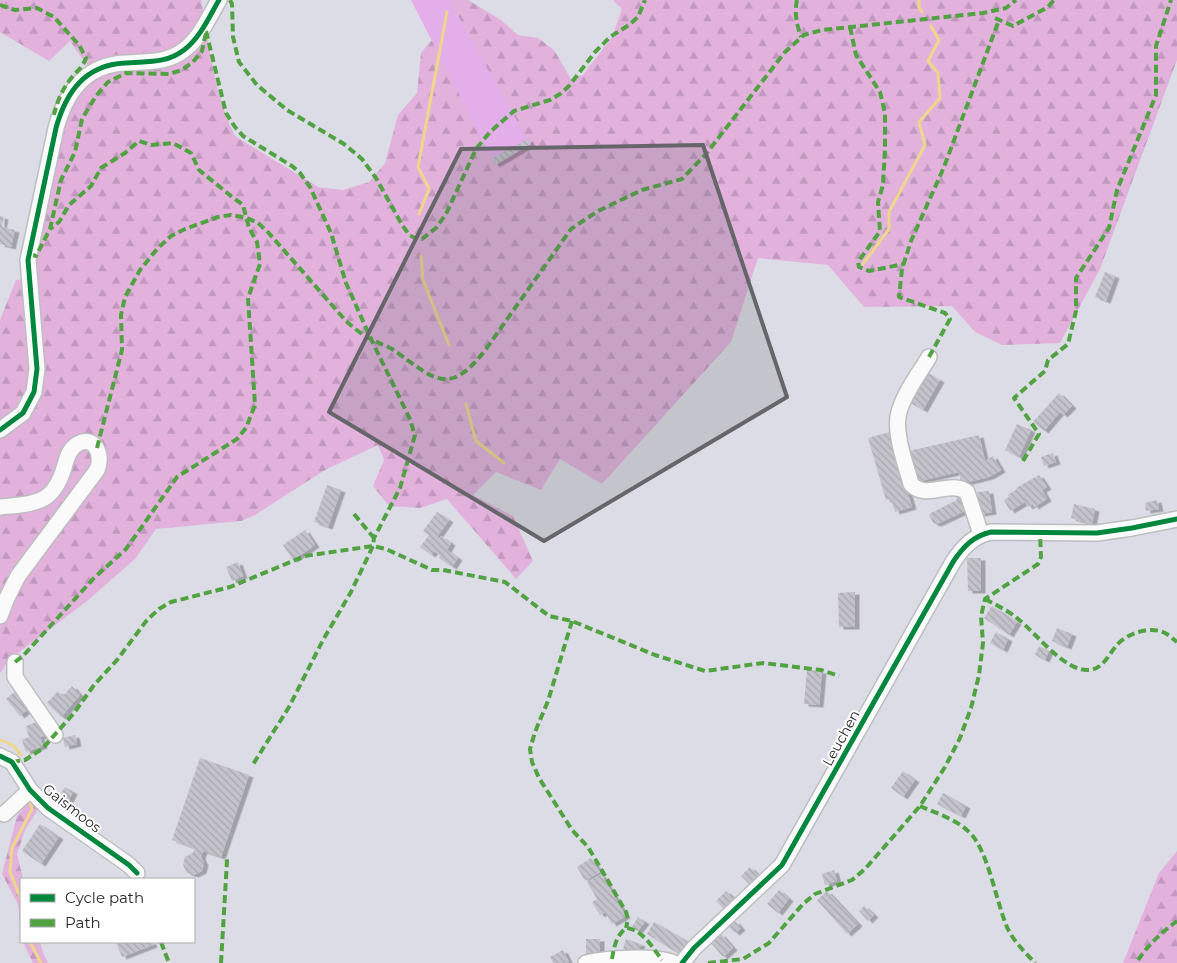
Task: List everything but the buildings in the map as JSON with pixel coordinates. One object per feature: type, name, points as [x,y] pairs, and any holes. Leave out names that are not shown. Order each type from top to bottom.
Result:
[{"type":"street","points":[[0,430],[23,413],[34,392],[38,369],[28,260],[56,128],[69,94],[82,80],[108,65],[155,62],[167,59],[183,51],[196,38],[219,0]]},
{"type":"street","points":[[929,357],[903,401],[898,414],[898,429],[911,484],[924,492],[955,487],[967,492],[981,534],[991,532],[1097,533],[1132,528],[1177,518]]},
{"type":"street","points":[[0,507],[31,504],[45,498],[60,482],[72,448],[82,442],[92,443],[97,448],[100,458],[97,470],[18,576],[0,616]]},
{"type":"street","name":"Leuchen","points":[[682,963],[694,948],[782,866],[952,562],[969,541],[981,534]]},
{"type":"street","points":[[14,662],[15,677],[55,735]]},
{"type":"street","name":"Gaismoos","points":[[0,756],[12,762],[30,790],[48,808],[129,865],[137,873]]},
{"type":"street","points":[[4,814],[30,790]]},
{"type":"street","points":[[586,963],[622,958],[662,960],[674,963]]},
{"type":"highlighted area","points":[[703,145],[787,397],[544,541],[329,412],[461,149]]},
{"type":"green space","points":[[0,0],[201,0],[217,87],[235,136],[318,187],[343,190],[369,182],[385,163],[398,115],[417,93],[421,53],[430,42],[448,31],[448,0],[468,0],[501,20],[518,35],[538,38],[554,50],[571,79],[583,75],[612,37],[622,9],[613,0],[1177,0],[1177,60],[1100,269],[1060,343],[1002,345],[975,332],[952,306],[864,307],[828,265],[758,258],[731,342],[602,484],[560,459],[541,490],[496,472],[473,495],[513,516],[533,561],[516,579],[447,499],[420,508],[389,506],[373,486],[384,460],[378,445],[325,470],[255,515],[241,521],[156,529],[135,559],[87,601],[10,659],[0,673],[0,320],[16,280],[33,278],[48,192],[70,101],[95,77],[70,41],[49,61],[0,32]]},
{"type":"green space","points":[[30,800],[39,808],[25,830],[17,854],[23,878],[20,878],[20,921],[18,904],[2,874],[17,816]]},
{"type":"green space","points":[[1177,851],[1177,963],[1123,963],[1159,873]]},
{"type":"green space","points":[[23,943],[40,943],[48,963],[33,963]]},
{"type":"shaded area","points":[[411,0],[449,0],[527,139],[492,159]]},
{"type":"waterway","points":[[919,0],[919,7],[922,12]]},
{"type":"waterway","points":[[419,214],[429,189],[418,167],[447,12]]},
{"type":"waterway","points":[[863,264],[889,229],[889,212],[925,145],[919,122],[940,98],[938,73],[928,61],[939,40],[931,26]]},
{"type":"waterway","points":[[421,256],[423,280],[449,345]]},
{"type":"waterway","points":[[466,404],[476,441],[504,463]]},
{"type":"waterway","points":[[1,740],[14,746],[21,755]]},
{"type":"waterway","points":[[20,897],[10,872],[12,848],[32,809],[30,801]]},
{"type":"waterway","points":[[31,943],[41,963]]},
{"type":"marked path","points":[[230,0],[232,4],[233,37],[239,62],[257,85],[287,110],[344,144],[362,159],[376,178],[409,235],[422,239],[436,228],[446,214],[476,149],[490,132],[514,111],[550,100],[560,94],[610,37],[638,17],[645,0]]},
{"type":"marked path","points":[[797,0],[796,19],[801,37]]},
{"type":"marked path","points":[[97,448],[122,350],[121,315],[125,297],[140,270],[157,249],[171,236],[185,229],[218,217],[231,215],[247,218],[258,223],[355,329],[392,349],[430,375],[440,379],[451,379],[473,365],[486,349],[571,229],[598,211],[642,190],[682,179],[706,154],[785,52],[804,35],[822,30],[983,13],[1006,8],[1016,0]]},
{"type":"marked path","points":[[995,18],[1013,26],[1048,7],[1054,0]]},
{"type":"marked path","points":[[1023,461],[1039,434],[1014,398],[1045,371],[1048,360],[1068,344],[1076,311],[1076,278],[1109,228],[1117,190],[1156,95],[1156,46],[1171,0]]},
{"type":"marked path","points":[[0,5],[15,10],[37,8],[54,17],[79,45],[86,58],[64,89],[54,115]]},
{"type":"marked path","points":[[929,357],[950,319],[945,313],[899,297],[902,269],[911,241],[944,167],[999,20]]},
{"type":"marked path","points":[[850,27],[856,55],[880,92],[885,113],[883,185],[878,202],[880,231],[858,262],[859,267],[869,271],[904,264]]},
{"type":"marked path","points":[[206,31],[226,113],[235,127],[243,136],[292,166],[300,173],[310,187],[331,233],[346,283],[409,417],[415,435],[400,488],[374,538],[373,546],[351,592],[323,640],[289,707],[252,766]]},
{"type":"marked path","points":[[30,254],[36,256],[50,229],[61,180],[75,152],[82,119],[96,96],[108,82],[126,73],[169,74],[182,70],[193,62],[202,51],[206,32]]},
{"type":"marked path","points":[[15,662],[23,656],[94,578],[126,549],[177,477],[237,439],[246,428],[255,405],[248,298],[260,264],[257,242],[249,228],[243,205],[199,170],[191,153],[173,143],[151,145],[139,141],[125,153],[101,168],[91,186],[69,205],[59,222],[50,229]]},
{"type":"marked path","points":[[354,514],[374,538]]},
{"type":"marked path","points":[[708,963],[743,959],[769,943],[803,904],[815,894],[852,880],[865,869],[920,806],[945,767],[960,738],[971,708],[979,675],[983,643],[981,616],[985,599],[1038,564],[1041,557],[1040,533]]},
{"type":"marked path","points":[[12,762],[25,760],[42,749],[74,713],[94,685],[117,660],[147,620],[159,609],[171,602],[230,587],[305,556],[373,546],[386,549],[432,570],[443,570],[505,582],[549,616],[572,621],[655,655],[705,671],[763,663],[821,670],[839,676]]},
{"type":"marked path","points":[[985,599],[1014,616],[1060,658],[1079,669],[1097,668],[1120,642],[1145,630],[1159,631],[1177,642]]},
{"type":"marked path","points":[[572,621],[548,701],[530,749],[532,762],[539,778],[572,830],[588,847],[626,912],[628,919],[626,928]]},
{"type":"marked path","points":[[920,806],[957,823],[975,839],[986,862],[1007,927],[1016,942],[1035,963]]},
{"type":"marked path","points":[[221,963],[227,861],[225,855]]},
{"type":"marked path","points":[[1138,960],[1146,949],[1177,921]]},
{"type":"marked path","points":[[612,959],[618,938],[626,928],[642,935],[662,960]]},
{"type":"marked path","points":[[161,943],[169,963]]},
{"type":"cycle path","points":[[0,430],[23,413],[34,392],[37,369],[28,260],[56,128],[65,103],[79,83],[99,69],[125,63],[163,60],[184,50],[199,33],[219,0]]},
{"type":"cycle path","points":[[682,963],[694,948],[782,865],[953,562],[969,543],[979,536],[991,532],[1097,533],[1177,519]]},
{"type":"cycle path","points":[[0,756],[12,762],[30,790],[48,808],[129,865],[137,873]]}]
